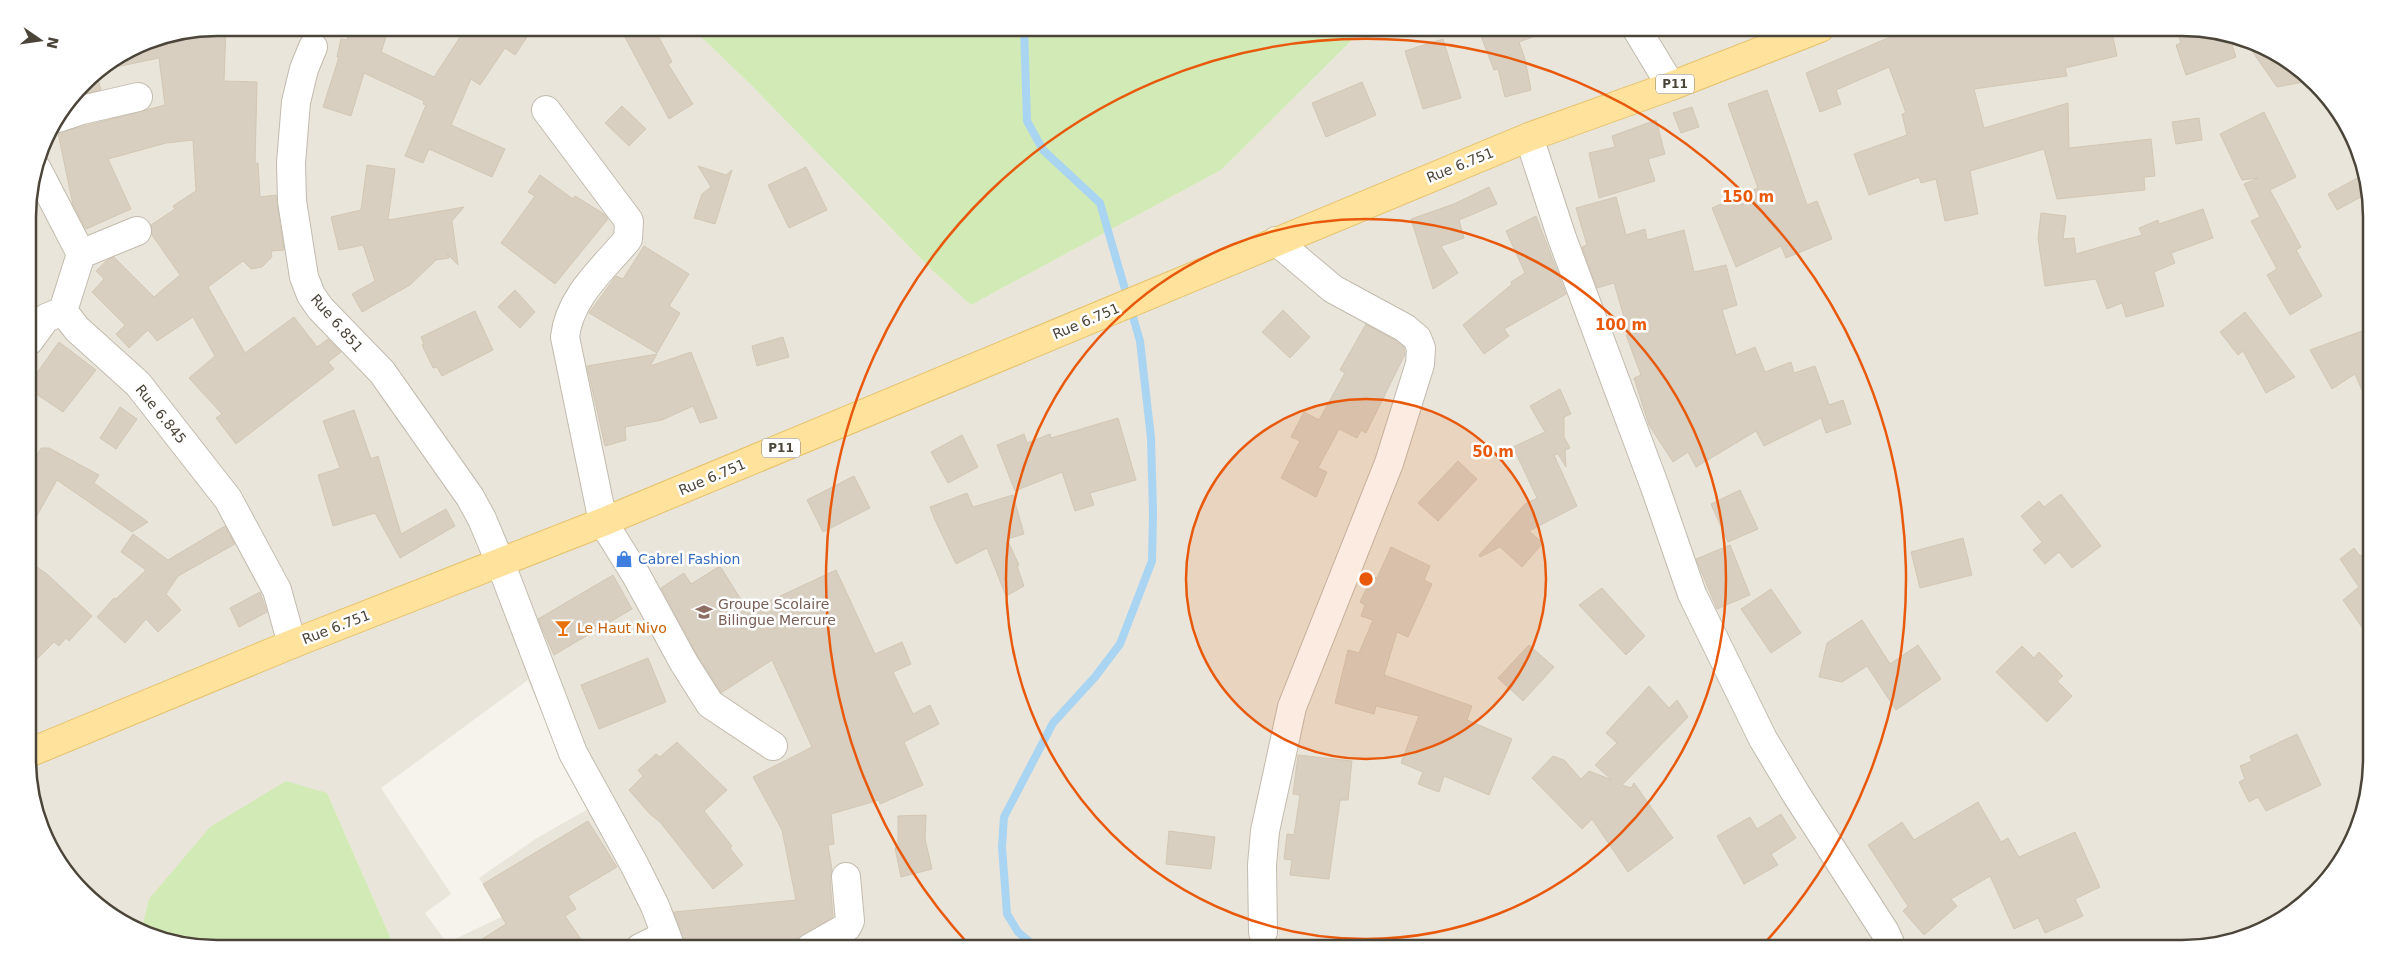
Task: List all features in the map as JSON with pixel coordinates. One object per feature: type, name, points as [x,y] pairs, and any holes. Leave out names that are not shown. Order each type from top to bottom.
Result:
[{"type":"main road","name":"P11","points":[[1529,137],[1671,86],[1799,36]]},
{"type":"main road","name":"Rue 6.751","points":[[36,750],[292,644],[604,522],[1529,137]]},
{"type":"street","points":[[1641,36],[1671,86]]},
{"type":"street","name":"Rue 6.851","points":[[312,47],[304,69],[296,102],[290,163],[292,201],[304,277],[311,295],[396,390],[470,496],[500,562],[573,753],[634,864],[668,940]]},
{"type":"street","points":[[69,114],[138,97]]},
{"type":"street","points":[[546,110],[624,212],[628,221],[628,239],[596,274],[568,319],[565,337],[604,522],[636,575],[684,663],[710,704],[772,746]]},
{"type":"street","points":[[1529,137],[1562,238],[1655,487],[1692,594],[1763,739],[1888,940]]},
{"type":"street","points":[[36,332],[46,318],[63,311],[81,254],[41,177]]},
{"type":"street","points":[[81,254],[137,231]]},
{"type":"street","points":[[1263,932],[1262,865],[1265,831],[1292,707],[1389,463],[1420,364],[1421,348],[1416,338],[1405,328],[1333,289],[1276,241]]},
{"type":"street","name":"Rue 6.845","points":[[63,311],[77,329],[138,384],[228,498],[277,590],[292,644]]},
{"type":"street","points":[[824,940],[848,927],[850,921],[846,876]]},
{"type":"shaded area","points":[[217,36],[700,36],[748,82],[934,272],[971,305],[1221,170],[1353,39],[1354,36],[2182,36],[2206,38],[2229,42],[2251,50],[2272,60],[2301,81],[2318,98],[2339,127],[2357,170],[2363,217],[2363,759],[2361,783],[2357,806],[2349,828],[2339,849],[2318,878],[2301,895],[2272,916],[2229,934],[2182,940],[453,940],[503,916],[479,878],[537,838],[588,809],[553,739],[528,680],[381,788],[451,894],[425,913],[445,940],[391,940],[327,793],[149,899],[143,924],[127,916],[89,887],[74,869],[55,839],[42,806],[38,783],[36,759],[36,217],[42,170],[60,127],[74,107],[98,81],[127,60],[170,42]]},
{"type":"green space","points":[[700,36],[1354,36],[1353,39],[1221,170],[971,305],[934,272],[748,82]]},
{"type":"green space","points":[[286,781],[327,793],[391,940],[217,940],[170,934],[143,924],[149,899],[210,827]]},
{"type":"building","points":[[226,36],[224,81],[257,82],[255,163],[258,163],[260,197],[276,195],[284,250],[271,251],[272,257],[262,267],[251,269],[243,261],[208,287],[245,353],[294,317],[317,347],[328,339],[341,352],[328,362],[334,369],[236,444],[216,418],[222,414],[189,378],[215,356],[193,317],[157,341],[148,330],[129,348],[116,334],[125,325],[92,292],[104,279],[96,271],[106,261],[114,257],[154,297],[180,275],[152,235],[151,225],[175,209],[173,206],[196,191],[193,140],[166,143],[108,159],[131,209],[86,229],[73,205],[58,133],[165,105],[159,58],[118,67],[137,55],[170,42],[193,38]]},
{"type":"building","points":[[348,36],[386,36],[381,52],[434,77],[461,36],[528,36],[515,55],[505,48],[480,85],[471,79],[451,125],[505,149],[492,177],[429,149],[423,163],[405,156],[426,105],[423,104],[424,101],[364,73],[351,116],[323,107],[339,57],[337,57],[341,39],[347,40]]},
{"type":"building","points":[[624,36],[658,36],[672,62],[668,64],[693,104],[669,119]]},
{"type":"building","points":[[1481,36],[1536,36],[1519,42],[1525,59],[1531,90],[1505,97],[1498,69],[1494,70]]},
{"type":"building","points":[[1893,36],[2113,36],[2117,56],[2065,68],[2067,76],[1974,89],[1984,128],[2068,103],[2069,148],[2151,139],[2155,176],[2144,177],[2145,190],[2057,199],[2044,149],[1970,171],[1978,214],[1945,221],[1936,179],[1921,183],[1919,177],[1869,195],[1854,154],[1907,135],[1902,114],[1906,113],[1889,67],[1836,90],[1841,104],[1820,112],[1806,73]]},
{"type":"building","points":[[2179,36],[2229,42],[2232,43],[2236,57],[2186,75],[2176,45],[2181,43]]},
{"type":"building","points":[[1443,39],[1461,98],[1423,109],[1405,51]]},
{"type":"building","points":[[2251,50],[2272,60],[2302,82],[2277,87]]},
{"type":"building","points":[[98,81],[101,90],[85,94]]},
{"type":"building","points":[[1362,82],[1376,115],[1326,137],[1312,103]]},
{"type":"building","points":[[1767,90],[1807,205],[1817,201],[1832,239],[1786,258],[1781,246],[1736,267],[1712,208],[1758,188],[1728,104]]},
{"type":"building","points":[[622,106],[646,129],[629,146],[605,123]]},
{"type":"building","points":[[1692,107],[1699,127],[1681,133],[1673,113]]},
{"type":"building","points":[[2264,112],[2296,177],[2270,190],[2301,247],[2296,250],[2322,296],[2290,315],[2267,275],[2277,269],[2251,221],[2260,217],[2244,184],[2258,178],[2242,180],[2220,134]]},
{"type":"building","points":[[2199,118],[2202,140],[2176,144],[2172,122]]},
{"type":"building","points":[[1656,120],[1665,154],[1648,159],[1655,181],[1599,198],[1589,153],[1615,147],[1612,136]]},
{"type":"building","points":[[367,165],[395,169],[388,220],[464,207],[452,221],[458,265],[447,254],[449,258],[436,260],[410,285],[362,312],[352,294],[375,281],[363,245],[339,250],[331,217],[361,210]]},
{"type":"building","points":[[698,166],[726,175],[732,170],[715,224],[694,218],[702,194],[711,187]]},
{"type":"building","points":[[806,167],[827,210],[789,228],[768,185]]},
{"type":"building","points":[[540,175],[573,199],[575,196],[604,214],[608,219],[555,284],[501,243],[535,196],[528,192]]},
{"type":"building","points":[[2358,178],[2361,197],[2337,210],[2328,194]]},
{"type":"building","points":[[1489,187],[1497,204],[1459,220],[1464,238],[1441,246],[1458,273],[1433,289],[1411,219],[1454,204]]},
{"type":"building","points":[[1616,197],[1626,235],[1645,229],[1647,240],[1684,230],[1694,272],[1726,265],[1737,305],[1722,310],[1736,355],[1755,347],[1765,372],[1791,362],[1794,373],[1815,366],[1829,405],[1843,400],[1851,424],[1826,433],[1821,418],[1764,446],[1756,431],[1696,467],[1688,452],[1673,462],[1649,425],[1634,378],[1641,375],[1626,335],[1629,334],[1614,283],[1597,288],[1582,247],[1587,245],[1576,208]]},
{"type":"building","points":[[2203,209],[2213,238],[2171,253],[2175,263],[2154,272],[2164,306],[2126,317],[2122,303],[2107,309],[2096,279],[2045,286],[2038,238],[2041,213],[2066,216],[2063,239],[2074,238],[2076,254],[2142,235],[2139,228],[2158,220],[2159,224]]},
{"type":"building","points":[[1536,216],[1566,294],[1504,329],[1509,336],[1484,354],[1463,325],[1512,284],[1511,282],[1525,273],[1506,231]]},
{"type":"building","points":[[644,246],[689,274],[669,306],[680,313],[657,353],[589,313],[616,276],[623,279]]},
{"type":"building","points":[[515,290],[535,312],[520,328],[498,307]]},
{"type":"building","points":[[1283,310],[1310,337],[1290,358],[1262,332]]},
{"type":"building","points":[[475,311],[493,350],[442,376],[437,367],[433,368],[422,345],[424,344],[421,337]]},
{"type":"building","points":[[2245,312],[2295,377],[2266,393],[2243,351],[2238,355],[2220,332]]},
{"type":"building","points":[[1366,324],[1404,347],[1405,354],[1366,433],[1361,430],[1357,438],[1339,429],[1318,468],[1327,472],[1316,497],[1281,478],[1300,441],[1291,437],[1304,412],[1319,420],[1345,373],[1340,370]]},
{"type":"building","points":[[2363,331],[2363,393],[2355,374],[2332,389],[2310,350]]},
{"type":"building","points":[[783,337],[789,357],[757,366],[752,346]]},
{"type":"building","points":[[59,342],[96,370],[63,412],[36,394],[36,374]]},
{"type":"building","points":[[691,352],[717,418],[700,423],[693,406],[662,420],[625,427],[626,440],[605,446],[587,366],[657,354],[650,366]]},
{"type":"building","points":[[1560,389],[1571,414],[1564,417],[1564,437],[1570,448],[1565,450],[1566,467],[1558,454],[1554,455],[1577,506],[1529,531],[1543,543],[1522,567],[1500,547],[1480,557],[1479,555],[1525,504],[1537,498],[1513,447],[1545,432],[1530,406]]},
{"type":"building","points":[[120,407],[137,419],[116,449],[100,438]]},
{"type":"building","points":[[354,410],[371,459],[378,456],[401,534],[446,509],[455,526],[400,558],[375,513],[333,526],[318,475],[340,468],[323,421]]},
{"type":"building","points":[[1118,418],[1136,480],[1090,493],[1094,505],[1075,511],[1062,472],[1015,491],[997,445],[1024,434],[1027,443],[1050,434],[1051,438]]},
{"type":"building","points":[[962,435],[978,467],[948,483],[931,452]]},
{"type":"building","points":[[41,448],[49,448],[99,475],[94,483],[148,522],[132,532],[57,480],[36,517],[36,457]]},
{"type":"building","points":[[1458,461],[1477,479],[1438,521],[1418,503]]},
{"type":"building","points":[[854,476],[870,508],[823,532],[807,500]]},
{"type":"building","points":[[1740,490],[1758,529],[1728,542],[1711,504]]},
{"type":"building","points":[[967,493],[973,507],[1013,495],[1024,534],[1007,539],[1019,565],[1017,566],[1024,586],[1006,596],[987,548],[956,564],[930,507]]},
{"type":"building","points":[[2061,494],[2101,546],[2072,568],[2059,552],[2045,564],[2033,550],[2042,542],[2021,516],[2039,501],[2044,507]]},
{"type":"building","points":[[225,526],[235,544],[178,576],[166,594],[181,610],[158,632],[146,619],[125,643],[97,617],[114,598],[116,599],[146,570],[121,552],[133,534],[168,560]]},
{"type":"building","points":[[1963,538],[1972,575],[1920,588],[1911,552]]},
{"type":"building","points":[[1730,545],[1750,595],[1717,609],[1696,559]]},
{"type":"building","points":[[1391,547],[1430,566],[1424,580],[1432,584],[1408,637],[1397,632],[1384,675],[1472,706],[1467,720],[1512,739],[1489,795],[1444,776],[1439,792],[1418,784],[1423,772],[1401,763],[1419,716],[1376,706],[1374,714],[1335,703],[1348,650],[1359,653],[1373,620],[1361,616],[1365,605],[1360,602],[1372,577],[1377,578]]},
{"type":"building","points":[[2354,548],[2360,556],[2363,554],[2363,629],[2343,600],[2359,587],[2340,559]]},
{"type":"building","points":[[36,566],[92,616],[69,641],[66,638],[59,646],[54,642],[36,660]]},
{"type":"building","points":[[720,566],[748,611],[836,570],[875,654],[902,642],[911,664],[893,672],[913,714],[930,705],[939,724],[904,742],[923,785],[880,804],[879,800],[831,814],[834,844],[828,845],[832,870],[830,878],[833,917],[798,939],[683,940],[674,912],[796,900],[782,830],[753,777],[812,747],[772,660],[721,693],[697,655],[661,588],[684,573],[691,584]]},
{"type":"building","points":[[613,575],[632,609],[554,655],[538,619]]},
{"type":"building","points":[[1602,588],[1645,636],[1626,655],[1579,605]]},
{"type":"building","points":[[1771,589],[1801,633],[1771,653],[1741,609]]},
{"type":"building","points":[[260,592],[267,612],[239,627],[230,608]]},
{"type":"building","points":[[1862,620],[1890,664],[1918,645],[1941,679],[1896,710],[1867,666],[1842,682],[1819,677],[1827,643]]},
{"type":"building","points":[[1529,645],[1554,667],[1523,701],[1498,678]]},
{"type":"building","points":[[2022,646],[2034,658],[2039,652],[2063,676],[2057,681],[2072,696],[2047,722],[1996,672]]},
{"type":"building","points":[[648,658],[666,702],[599,729],[581,685]]},
{"type":"building","points":[[1649,686],[1669,708],[1677,700],[1688,717],[1622,785],[1631,788],[1634,783],[1673,838],[1628,872],[1592,819],[1582,829],[1532,778],[1553,756],[1564,760],[1581,779],[1589,771],[1612,780],[1595,765],[1617,743],[1606,733]]},
{"type":"building","points":[[2297,734],[2321,785],[2266,811],[2258,797],[2249,802],[2239,782],[2245,779],[2240,766],[2252,761],[2250,756]]},
{"type":"building","points":[[677,742],[727,790],[704,811],[732,846],[730,848],[743,865],[713,889],[660,822],[649,813],[629,790],[643,776],[638,770],[656,754],[660,757]]},
{"type":"building","points":[[1298,755],[1352,761],[1348,800],[1340,800],[1329,879],[1290,875],[1292,860],[1284,859],[1287,834],[1294,835],[1300,795],[1293,794]]},
{"type":"building","points":[[1978,802],[2001,842],[2008,838],[2019,857],[2075,832],[2100,887],[2075,899],[2083,916],[2045,933],[2038,918],[2014,929],[1990,876],[1951,899],[1957,906],[1924,935],[1903,911],[1908,906],[1868,845],[1902,822],[1914,840]]},
{"type":"building","points":[[1781,814],[1796,838],[1771,854],[1778,865],[1744,884],[1717,836],[1750,817],[1757,829]]},
{"type":"building","points":[[926,815],[925,839],[932,869],[901,877],[895,848],[898,847],[898,816]]},
{"type":"building","points":[[588,821],[617,867],[568,896],[576,909],[565,916],[582,940],[481,940],[506,924],[483,884]]},
{"type":"building","points":[[1169,831],[1215,837],[1211,869],[1166,864]]},
{"type":"waterway","points":[[1024,36],[1027,121],[1043,150],[1100,203],[1140,341],[1151,438],[1153,513],[1152,561],[1120,644],[1095,677],[1053,723],[1004,817],[1002,847],[1007,914],[1018,932],[1028,940]]},
{"type":"place","name":"Cabrel Fashion","points":[[624,559]]},
{"type":"place","name":"Groupe Scolaire Bilingue Mercure","points":[[704,612]]},
{"type":"place","name":"Le Haut Nivo","points":[[563,628]]}]
